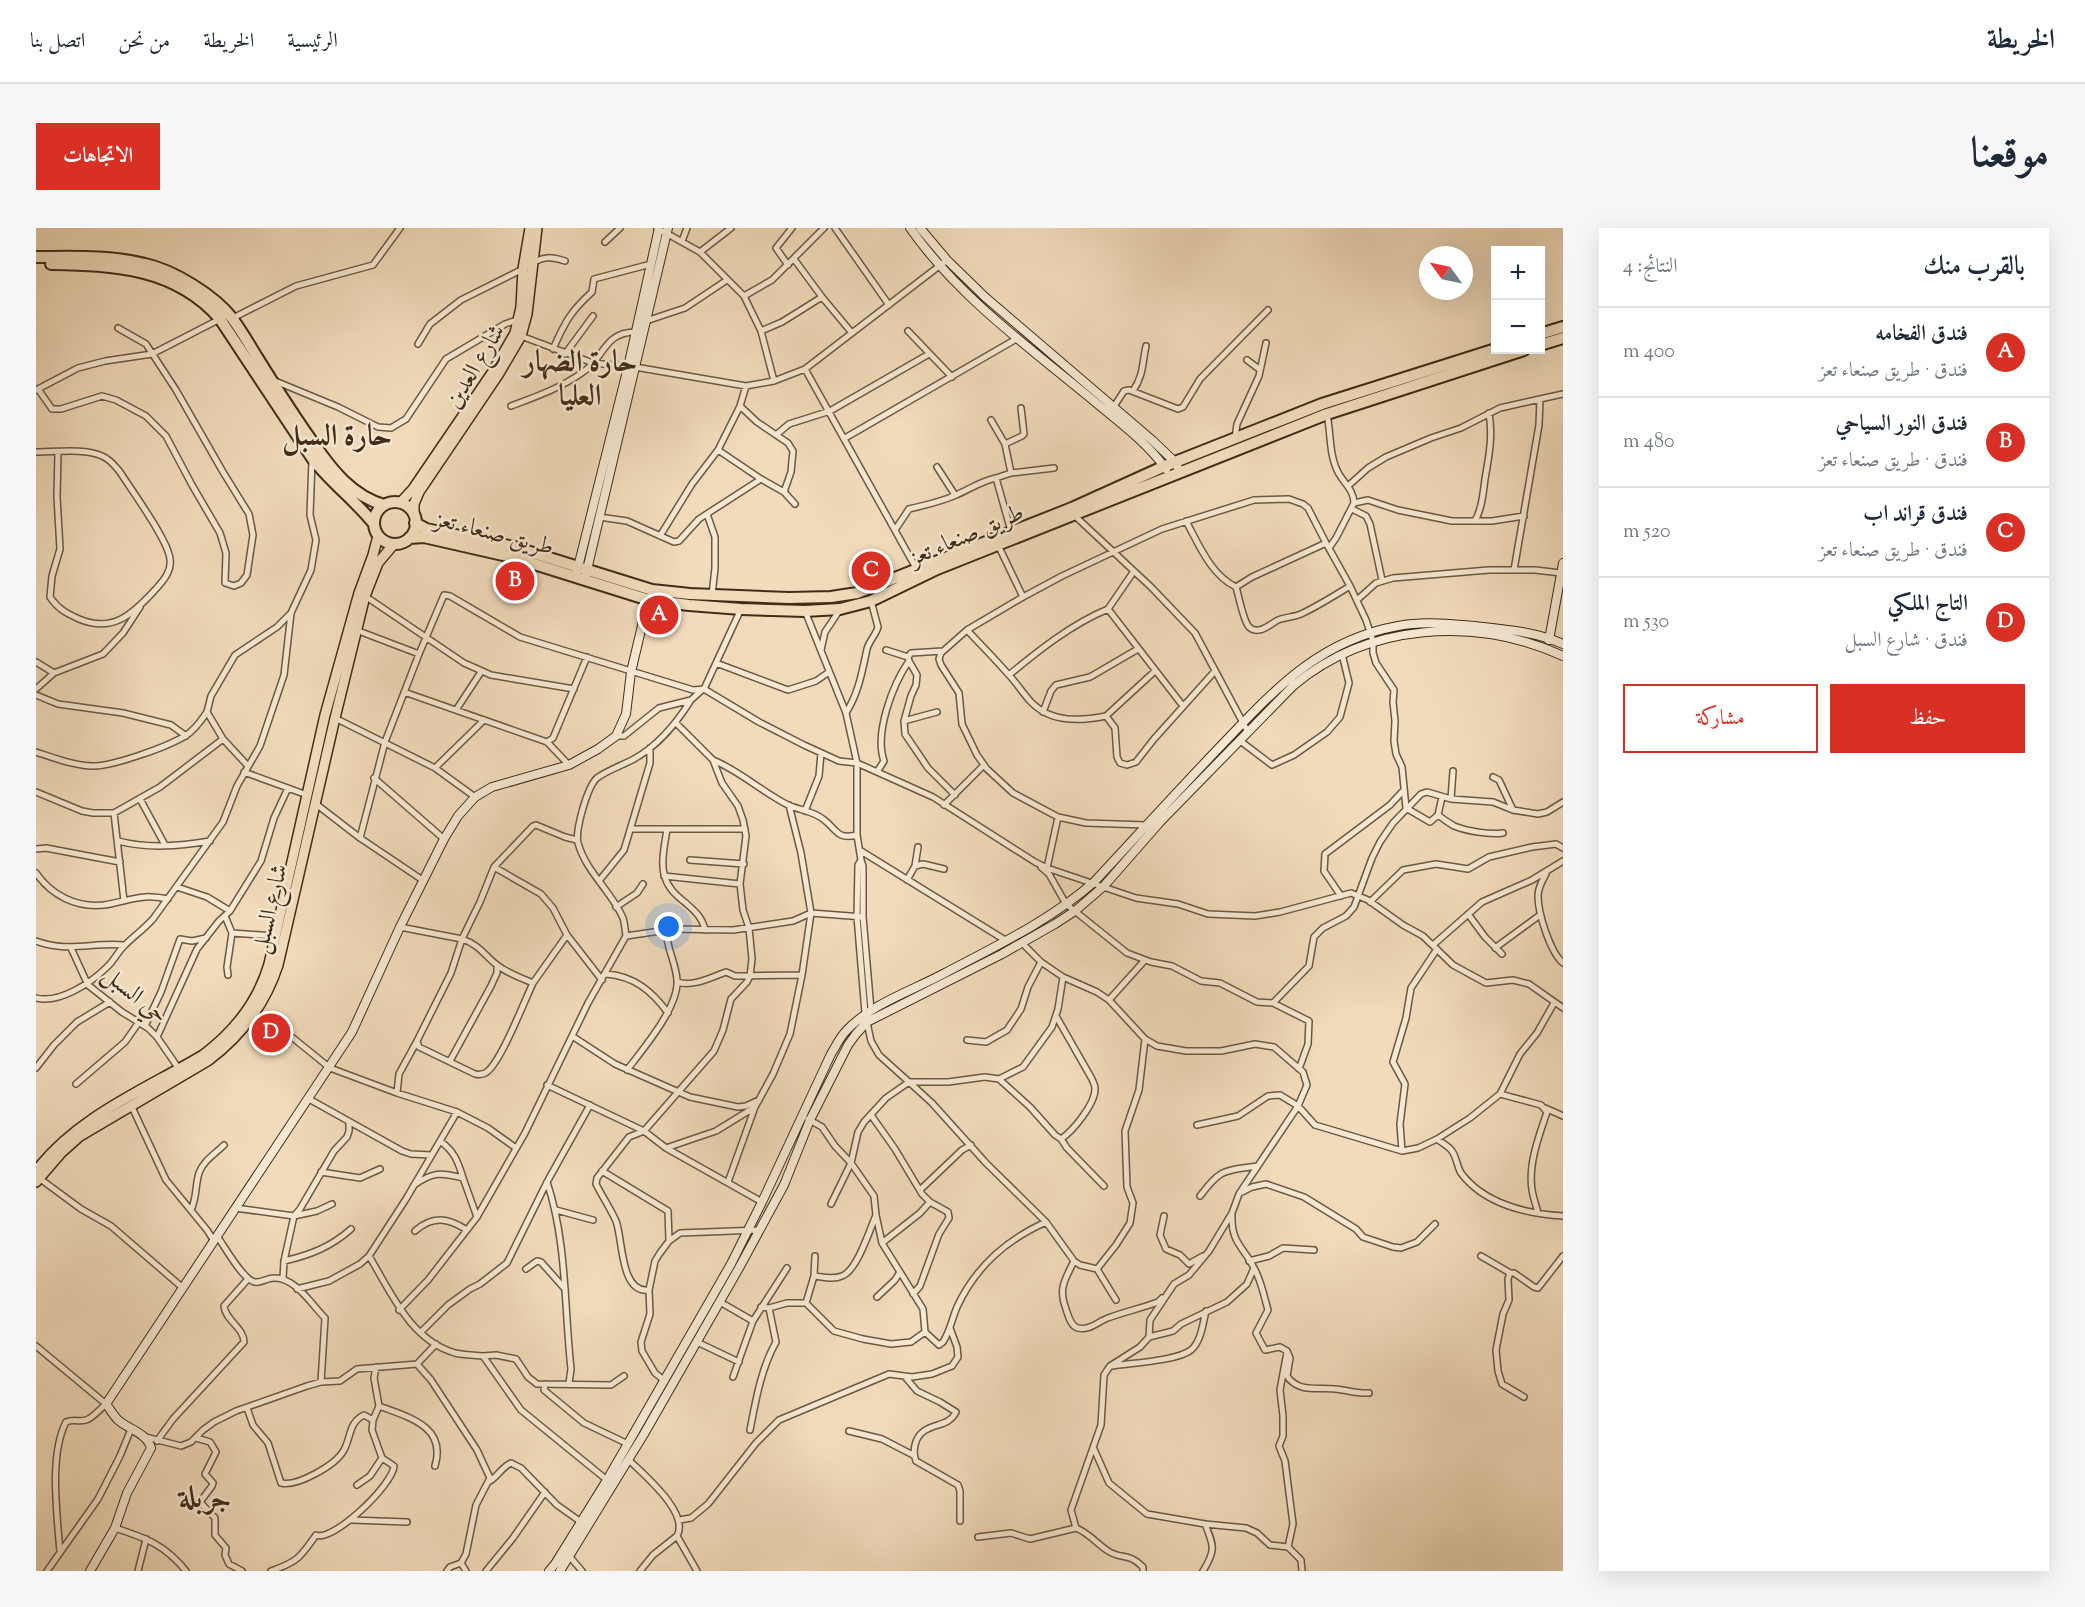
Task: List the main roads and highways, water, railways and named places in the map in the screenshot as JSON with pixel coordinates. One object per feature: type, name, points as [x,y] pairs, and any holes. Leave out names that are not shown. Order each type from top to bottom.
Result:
[{"type":"highway","points":[[36,257],[91,257],[145,264],[167,272],[219,304],[232,318],[294,416],[338,476],[368,501],[384,505]]},
{"type":"highway","points":[[36,264],[116,267],[142,272],[180,288],[212,310],[322,472],[364,512],[374,524],[378,536],[394,544],[404,541],[412,534],[415,519],[408,507],[394,502],[378,510],[374,524]]},
{"type":"highway","points":[[1545,332],[1563,327]]},
{"type":"highway","points":[[1545,343],[1563,338]]},
{"type":"highway","name":"طريق صنعاء تعز","points":[[409,538],[424,537],[512,557],[689,605],[789,611],[840,609],[871,601],[937,569],[1075,516],[1235,438],[1322,404],[1491,351]]},
{"type":"highway","name":"طريق صنعاء تعز","points":[[651,595],[690,594],[789,598],[831,597],[857,592],[1173,469],[1327,414],[1512,354]]},
{"type":"highway","name":"طريق صنعاء تعز","points":[[415,519],[426,529],[514,547],[581,574]]},
{"type":"highway","points":[[789,598],[789,611]]},
{"type":"main road","name":"شارع العدين","points":[[400,503],[413,489],[492,373],[515,333],[527,267],[530,228]]},
{"type":"main road","name":"شارع العدين","points":[[415,519],[414,504],[419,492],[498,375],[521,336],[527,314],[527,267],[537,228]]},
{"type":"main road","name":"شارع السبل","points":[[37,1177],[75,1131],[216,1045],[248,1017],[265,978],[328,704],[354,610],[378,536]]},
{"type":"main road","name":"شارع السبل","points":[[37,1177],[80,1136],[209,1060],[232,1041],[267,994],[278,965],[365,596],[378,563],[394,544]]},
{"type":"place","name":"فندق قراند اب","points":[[871,571]]},
{"type":"place","name":"فندق النور السياحي","points":[[515,581]]},
{"type":"place","name":"فندق الفخامه","points":[[659,615]]},
{"type":"place","name":"التاج الملكي","points":[[271,1033]]},
{"type":"district","name":"حارة الضهار العليا","points":[[580,380]]},
{"type":"district","name":"حارة السبل","points":[[337,437]]},
{"type":"district","name":"جربلة","points":[[205,1499]]}]
